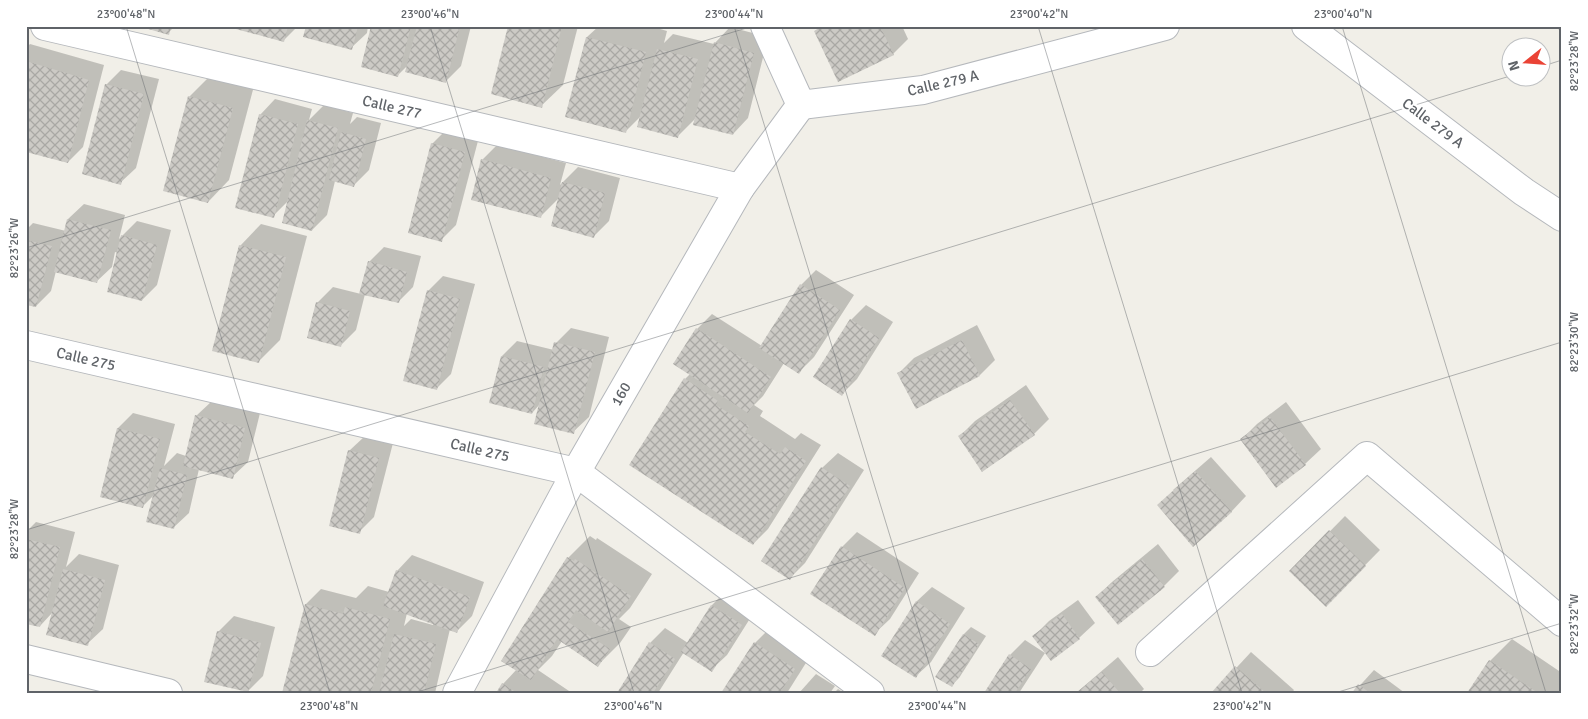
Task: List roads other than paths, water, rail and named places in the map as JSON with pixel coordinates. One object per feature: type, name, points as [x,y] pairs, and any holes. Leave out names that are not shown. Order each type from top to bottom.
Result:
[{"type":"street","name":"Calle 277","points":[[45,26],[740,188]]},
{"type":"street","points":[[765,26],[801,104]]},
{"type":"street","name":"Calle 279 A","points":[[801,104],[923,90],[1166,26]]},
{"type":"street","name":"Calle 279 A","points":[[1306,26],[1524,192],[1562,217]]},
{"type":"street","name":"160","points":[[456,693],[576,472],[740,188],[801,104]]},
{"type":"street","name":"Calle 275","points":[[26,345],[576,472],[870,693]]},
{"type":"street","points":[[1150,652],[1367,456],[1562,622]]},
{"type":"street","points":[[26,659],[168,693]]}]
